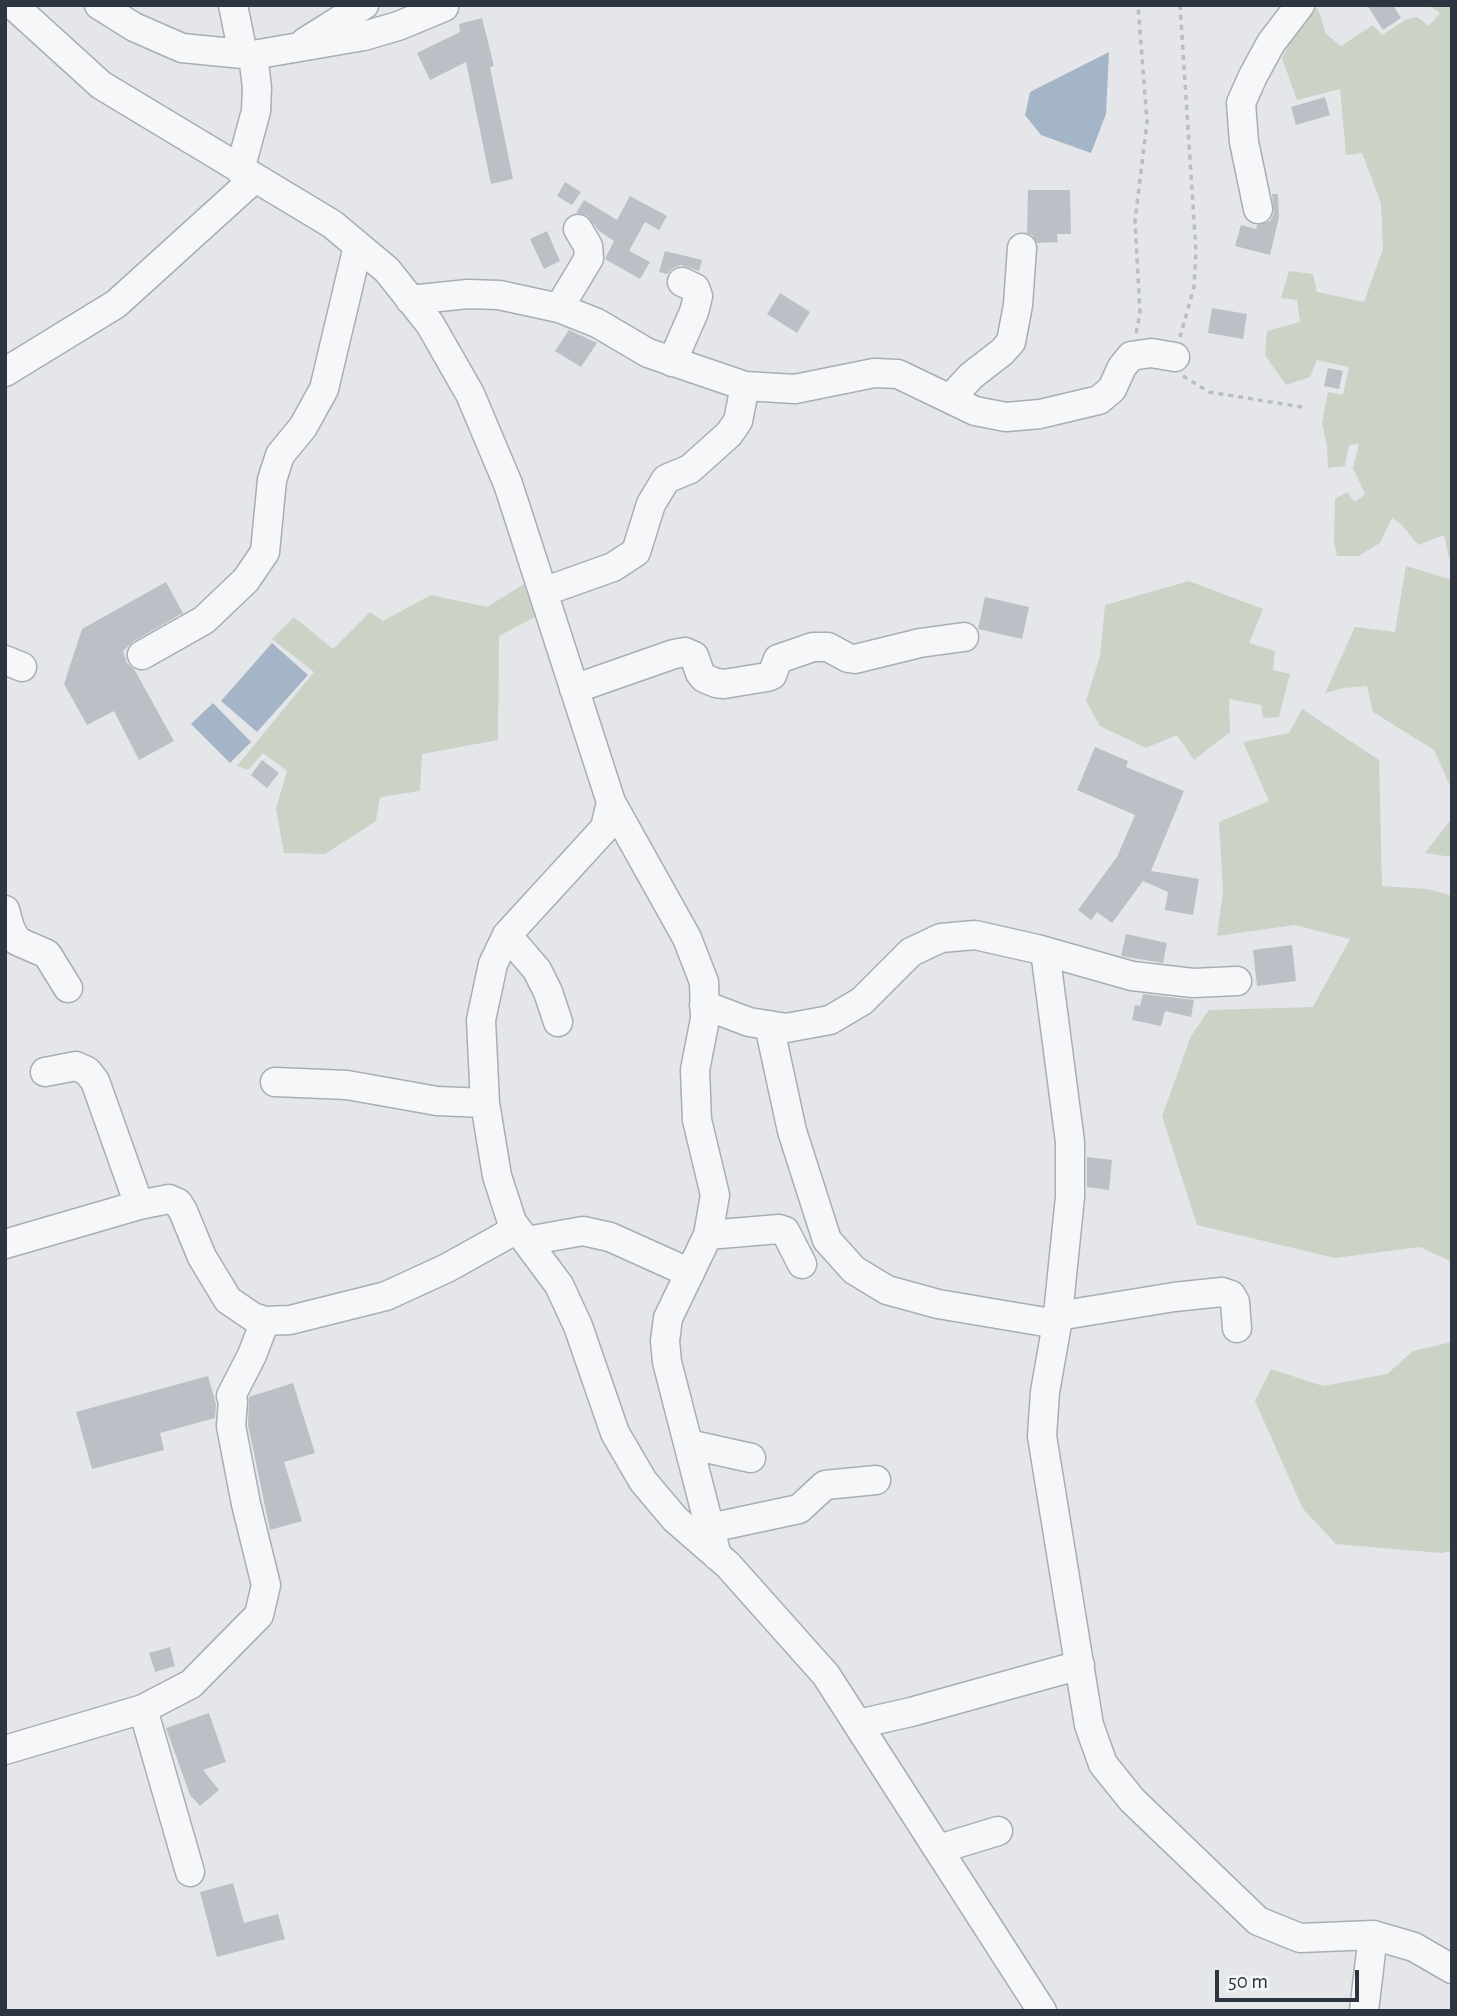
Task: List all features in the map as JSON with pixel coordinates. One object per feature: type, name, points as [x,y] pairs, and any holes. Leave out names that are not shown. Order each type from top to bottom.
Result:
[{"type":"street","points":[[5,18],[13,5],[101,85],[332,224],[387,270],[430,324],[470,394],[508,484],[611,802],[687,938],[704,982],[705,1019],[695,1070],[697,1120],[715,1195],[708,1236],[668,1318],[665,1341],[667,1362],[717,1556]]},
{"type":"street","points":[[99,5],[134,27],[182,48],[248,54],[294,49],[364,36],[398,26],[444,7]]},
{"type":"street","points":[[5,372],[116,304],[248,174],[257,88],[233,5]]},
{"type":"street","points":[[294,49],[364,5]]},
{"type":"street","points":[[1258,209],[1244,142],[1241,103],[1271,43],[1300,5]]},
{"type":"street","points":[[559,308],[589,258],[588,246],[578,229]]},
{"type":"street","points":[[142,655],[204,620],[246,580],[265,552],[272,480],[280,455],[303,427],[324,389],[358,246]]},
{"type":"street","points":[[950,399],[971,376],[1011,342],[1018,305],[1023,248]]},
{"type":"street","points":[[672,362],[694,312],[698,296],[695,288],[682,282]]},
{"type":"street","points":[[411,300],[468,294],[499,295],[559,308],[597,323],[648,353],[745,386],[794,389],[874,373],[898,374],[975,411],[1006,417],[1040,414],[1099,400],[1112,389],[1122,367],[1131,356],[1151,353],[1175,357]]},
{"type":"street","points":[[543,592],[613,567],[636,552],[652,504],[666,479],[690,469],[729,434],[738,421],[745,386]]},
{"type":"street","points":[[574,689],[685,652],[694,656],[704,678],[724,684],[772,675],[778,659],[813,648],[828,647],[855,659],[920,643],[964,637]]},
{"type":"street","points":[[611,802],[605,828],[507,935],[493,964],[481,1020],[485,1103],[497,1176],[512,1222],[559,1285],[578,1326],[615,1433],[643,1480],[675,1519],[717,1556],[826,1675],[1042,2011]]},
{"type":"street","points":[[5,910],[17,941],[47,954],[68,988]]},
{"type":"street","points":[[507,935],[537,970],[558,1022]]},
{"type":"street","points":[[704,1005],[749,1022],[786,1028],[830,1020],[862,1001],[911,952],[942,938],[975,935],[1041,950],[1132,976],[1193,983],[1237,981]]},
{"type":"street","points":[[1041,950],[1070,1142],[1070,1197],[1045,1392],[1042,1436],[1089,1724],[1103,1763],[1132,1800],[1258,1922],[1300,1938],[1373,1935],[1414,1947],[1452,1969]]},
{"type":"street","points":[[769,1025],[792,1131],[827,1240],[854,1270],[887,1290],[938,1304],[1055,1321],[1174,1297],[1222,1292],[1231,1295],[1235,1302],[1237,1328]]},
{"type":"street","points":[[45,1072],[76,1066],[87,1070],[95,1081],[139,1205]]},
{"type":"street","points":[[275,1082],[346,1086],[437,1101],[485,1103]]},
{"type":"street","points":[[5,1244],[139,1205],[169,1199],[178,1203],[202,1257],[228,1300],[253,1317],[265,1321],[290,1320],[386,1296],[522,1235],[583,1231],[610,1237],[690,1273]]},
{"type":"street","points":[[708,1236],[779,1229],[785,1231],[802,1264]]},
{"type":"street","points":[[5,1751],[143,1709],[191,1684],[259,1615],[266,1585],[246,1504],[231,1426],[233,1401],[230,1396],[252,1355],[265,1321]]},
{"type":"street","points":[[688,1444],[751,1458]]},
{"type":"street","points":[[710,1528],[799,1509],[825,1485],[876,1480]]},
{"type":"street","points":[[858,1724],[1080,1665]]},
{"type":"street","points":[[143,1709],[190,1872]]},
{"type":"street","points":[[939,1849],[998,1831]]},
{"type":"street","points":[[1364,2011],[1373,1935]]},
{"type":"path","points":[[1131,356],[1140,314],[1135,221],[1147,122],[1138,5]]},
{"type":"path","points":[[1180,5],[1196,253],[1194,287],[1175,357],[1180,375],[1209,392],[1301,407]]},
{"type":"shaded area","points":[[1428,5],[1452,5],[1452,558],[1449,558],[1444,535],[1418,545],[1401,524],[1392,518],[1380,543],[1358,556],[1337,556],[1334,541],[1335,499],[1347,492],[1355,502],[1365,494],[1353,468],[1359,444],[1349,445],[1345,466],[1328,468],[1322,423],[1328,392],[1343,395],[1349,367],[1317,360],[1310,377],[1286,385],[1265,355],[1267,331],[1300,322],[1297,300],[1281,298],[1289,271],[1313,274],[1317,292],[1364,302],[1383,249],[1381,203],[1362,153],[1346,155],[1340,89],[1297,100],[1282,58],[1310,6],[1318,9],[1326,34],[1341,46],[1373,25],[1382,35],[1405,20],[1417,17],[1429,26],[1440,13]]},
{"type":"shaded area","points":[[1406,566],[1452,580],[1452,790],[1434,750],[1373,712],[1367,686],[1325,693],[1355,627],[1395,632]]},
{"type":"shaded area","points":[[1189,581],[1263,609],[1249,643],[1275,651],[1273,670],[1290,674],[1279,717],[1263,718],[1261,705],[1229,699],[1230,732],[1194,760],[1177,735],[1146,748],[1100,726],[1086,701],[1100,656],[1105,605]]},
{"type":"shaded area","points":[[524,584],[535,617],[499,636],[498,740],[422,754],[420,791],[380,797],[376,821],[325,854],[284,853],[276,809],[287,771],[263,753],[248,770],[237,766],[314,672],[272,639],[294,617],[333,649],[370,612],[383,621],[431,595],[487,607]]},
{"type":"shaded area","points":[[1302,709],[1379,760],[1382,886],[1428,889],[1452,896],[1452,1262],[1420,1247],[1335,1258],[1197,1225],[1162,1116],[1191,1036],[1209,1010],[1313,1007],[1350,939],[1295,925],[1217,936],[1223,891],[1219,822],[1269,801],[1243,742],[1289,733]]},
{"type":"shaded area","points":[[1452,818],[1452,857],[1425,853]]},
{"type":"shaded area","points":[[1452,1342],[1452,1551],[1442,1553],[1336,1544],[1303,1509],[1255,1401],[1271,1369],[1323,1386],[1387,1374],[1413,1351]]},
{"type":"water","points":[[1109,52],[1106,114],[1091,153],[1041,135],[1025,115],[1030,92]]},
{"type":"water","points":[[272,643],[308,675],[257,732],[221,701]]},
{"type":"water","points":[[213,703],[251,742],[230,763],[191,724]]},
{"type":"building","points":[[1367,5],[1393,5],[1401,18],[1383,30]]},
{"type":"building","points":[[482,18],[494,66],[490,67],[513,179],[491,184],[466,62],[430,80],[417,53],[460,32],[459,24]]},
{"type":"building","points":[[1325,97],[1330,115],[1296,125],[1291,107]]},
{"type":"building","points":[[565,182],[581,192],[572,205],[557,196]]},
{"type":"building","points":[[1028,190],[1070,190],[1071,234],[1057,234],[1058,242],[1037,243],[1032,235],[1027,233]]},
{"type":"building","points":[[1272,194],[1278,194],[1279,217],[1270,255],[1235,246],[1241,225],[1256,229],[1257,225],[1270,221],[1274,214]]},
{"type":"building","points":[[630,196],[667,216],[659,230],[645,222],[629,251],[650,262],[640,279],[605,259],[614,241],[599,231],[587,215],[576,213],[584,200],[617,220]]},
{"type":"building","points":[[547,231],[560,261],[544,269],[530,239]]},
{"type":"building","points":[[665,251],[702,260],[699,271],[681,265],[667,274],[659,272]]},
{"type":"building","points":[[780,293],[810,312],[797,333],[767,314]]},
{"type":"building","points":[[1212,308],[1247,314],[1243,339],[1208,333]]},
{"type":"building","points":[[569,330],[597,343],[581,367],[555,351]]},
{"type":"building","points":[[1328,368],[1343,371],[1339,389],[1324,386]]},
{"type":"building","points":[[166,582],[183,613],[134,641],[123,651],[127,663],[134,669],[174,741],[139,760],[114,711],[87,725],[64,684],[82,629]]},
{"type":"building","points":[[985,597],[1029,607],[1022,639],[978,629]]},
{"type":"building","points":[[1095,747],[1128,761],[1126,767],[1184,791],[1151,871],[1199,879],[1193,915],[1165,910],[1168,892],[1143,881],[1112,923],[1097,912],[1091,920],[1078,910],[1117,857],[1135,815],[1077,790]]},
{"type":"building","points":[[262,760],[279,773],[267,788],[251,775]]},
{"type":"building","points":[[1126,934],[1167,943],[1163,963],[1121,956]]},
{"type":"building","points":[[1292,945],[1296,981],[1257,986],[1253,950]]},
{"type":"building","points":[[1143,994],[1194,1000],[1191,1017],[1165,1011],[1161,1026],[1132,1020],[1135,1005],[1140,1006]]},
{"type":"building","points":[[1087,1157],[1112,1160],[1109,1190],[1087,1187]]},
{"type":"building","points":[[208,1376],[216,1404],[215,1418],[160,1433],[164,1450],[92,1469],[76,1412]]},
{"type":"building","points":[[293,1383],[315,1453],[284,1462],[302,1521],[270,1530],[248,1425],[249,1397]]},
{"type":"building","points":[[170,1647],[175,1666],[155,1672],[149,1653]]},
{"type":"building","points":[[209,1713],[226,1762],[203,1770],[219,1790],[200,1806],[190,1795],[166,1728]]},
{"type":"building","points":[[233,1883],[244,1923],[278,1914],[285,1939],[217,1957],[200,1892]]}]
